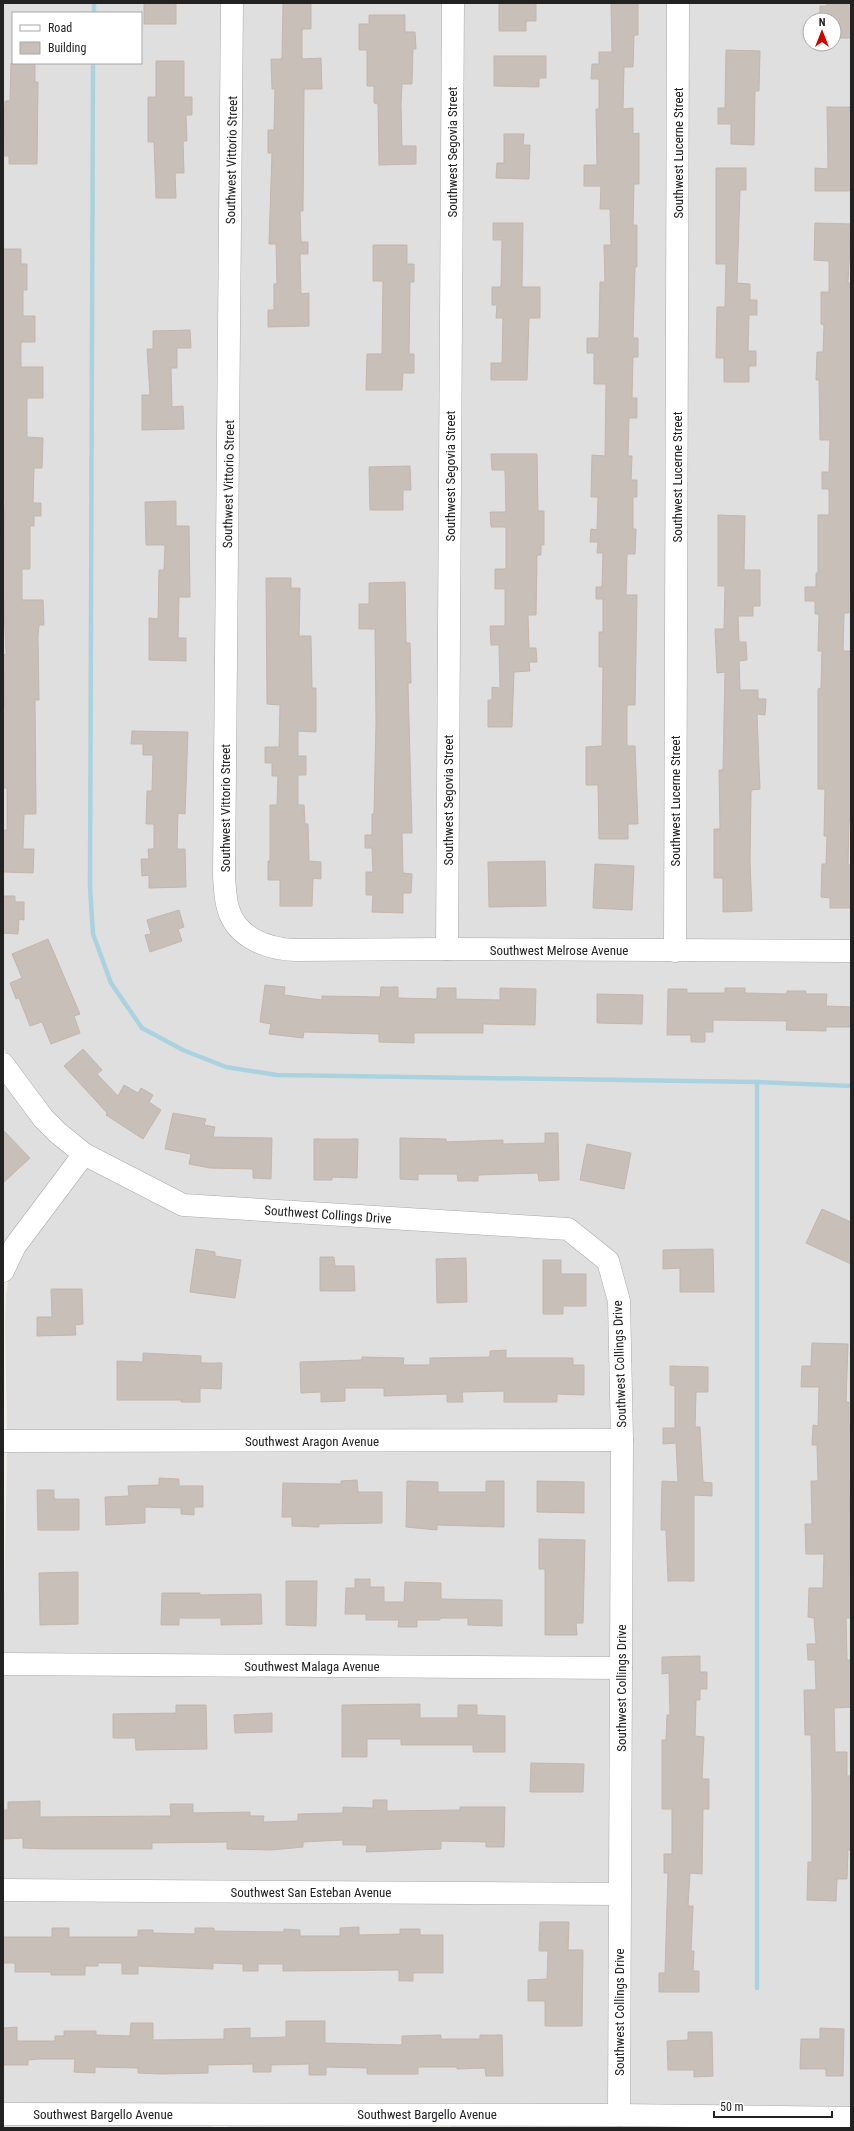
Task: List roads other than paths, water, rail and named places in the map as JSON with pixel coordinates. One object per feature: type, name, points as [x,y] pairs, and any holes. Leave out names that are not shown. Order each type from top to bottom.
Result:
[{"type":"street","name":"Southwest Vittorio Street","points":[[232,3],[224,877],[228,910],[236,923],[246,934],[267,946]]},
{"type":"street","name":"Southwest Segovia Street","points":[[448,949],[453,3]]},
{"type":"street","name":"Southwest Lucerne Street","points":[[675,951],[678,3]]},
{"type":"street","name":"Southwest Melrose Avenue","points":[[267,946],[295,950],[448,949],[851,951]]},
{"type":"street","name":"Southwest Collings Drive","points":[[3,1064],[44,1118],[58,1133],[84,1154],[183,1205],[568,1230],[608,1261],[619,1301],[622,1440],[619,2114]]},
{"type":"street","points":[[3,1271],[15,1246],[84,1154]]},
{"type":"street","name":"Southwest Aragon Avenue","points":[[3,1441],[622,1440]]},
{"type":"street","name":"Southwest Malaga Avenue","points":[[3,1664],[621,1668]]},
{"type":"street","name":"Southwest San Esteban Avenue","points":[[3,1890],[619,1894]]},
{"type":"street","name":"Southwest Bargello Avenue","points":[[3,2114],[220,2121],[442,2121],[619,2114],[851,2118]]},
{"type":"waterway","points":[[94,3],[94,12]]},
{"type":"waterway","points":[[93,64],[90,887],[93,934],[111,983],[142,1028],[183,1050],[226,1067],[277,1075],[757,1082],[851,1086]]},
{"type":"waterway","points":[[757,1082],[757,1988]]}]
